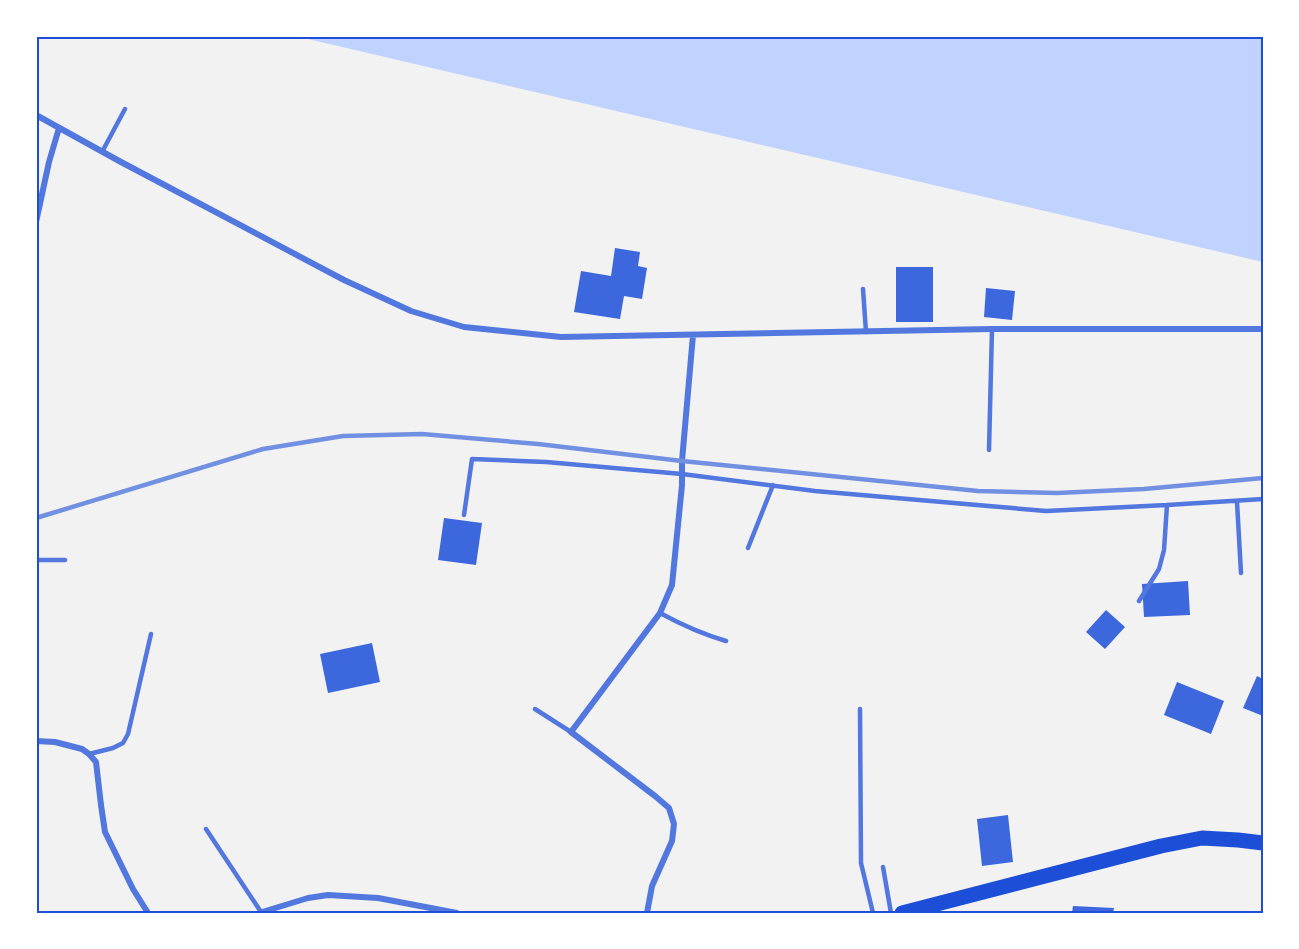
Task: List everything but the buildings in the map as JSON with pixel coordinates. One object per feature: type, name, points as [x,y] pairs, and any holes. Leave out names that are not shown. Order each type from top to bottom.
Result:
[{"type":"main road","points":[[902,913],[1161,846],[1202,838],[1263,842]]},
{"type":"street","points":[[36,115],[344,280],[411,311],[464,327],[561,337],[992,329],[1263,330]]},
{"type":"street","points":[[36,222],[59,128]]},
{"type":"street","points":[[647,913],[652,886],[672,841],[674,824],[669,808],[571,732],[660,613],[672,585],[693,335]]},
{"type":"street","points":[[36,741],[55,742],[82,748],[96,762],[105,832],[133,889],[148,913]]},
{"type":"street","points":[[260,913],[308,898],[328,896],[378,898],[457,913]]},
{"type":"lane","points":[[102,152],[125,109]]},
{"type":"lane","points":[[862,289],[866,332]]},
{"type":"lane","points":[[989,450],[992,329]]},
{"type":"lane","points":[[464,515],[472,459],[546,462],[682,474],[814,490],[1046,511],[1263,499]]},
{"type":"lane","points":[[748,548],[773,485]]},
{"type":"lane","points":[[1237,502],[1241,573]]},
{"type":"lane","points":[[1139,601],[1159,569],[1164,550],[1167,505]]},
{"type":"lane","points":[[36,560],[65,560]]},
{"type":"lane","points":[[660,613],[707,636],[726,641]]},
{"type":"lane","points":[[89,754],[123,743],[128,734],[151,634]]},
{"type":"lane","points":[[535,709],[571,732]]},
{"type":"lane","points":[[860,709],[861,862],[873,913]]},
{"type":"lane","points":[[206,829],[260,913]]},
{"type":"lane","points":[[883,867],[891,913]]},
{"type":"water","points":[[295,36],[1263,36],[1263,262]]},
{"type":"railway","points":[[36,518],[263,449],[343,436],[422,434],[538,444],[978,491],[1057,493],[1144,489],[1263,478]]}]
